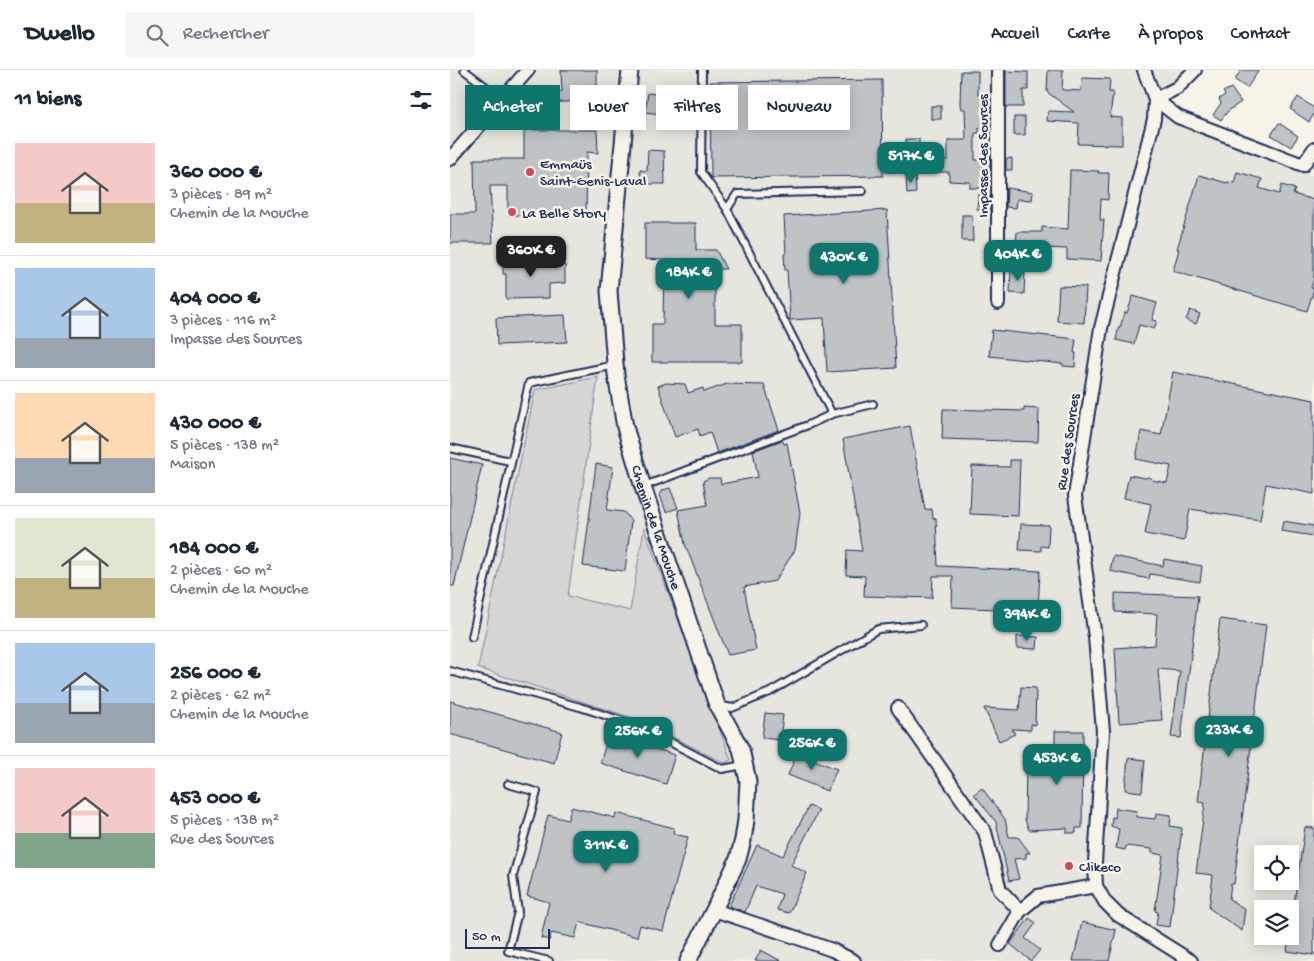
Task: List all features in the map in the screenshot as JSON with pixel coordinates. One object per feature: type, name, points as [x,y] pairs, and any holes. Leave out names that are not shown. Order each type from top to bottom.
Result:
[{"type":"street","points":[[515,85],[528,70]]},
{"type":"street","name":"Chemin de la Mouche","points":[[630,70],[609,291],[615,365],[625,427],[643,487],[717,705],[741,749],[748,781],[746,820],[738,859],[688,961]]},
{"type":"street","name":"Impasse des Sources","points":[[998,70],[998,303]]},
{"type":"street","name":"Rue des Sources","points":[[1096,886],[1095,862],[1103,731],[1095,637],[1075,496],[1101,328],[1154,119],[1155,99],[1144,70]]},
{"type":"street","points":[[1195,70],[1177,88],[1155,99],[1178,117],[1303,165],[1314,149]]},
{"type":"street","points":[[450,159],[475,130]]},
{"type":"street","points":[[898,708],[985,832],[1000,890],[1020,911]]},
{"type":"street","points":[[1000,945],[1020,911],[1038,896],[1096,886],[1105,902],[1118,915],[1191,961]]},
{"type":"street","points":[[714,910],[832,950],[854,961]]},
{"type":"lane","points":[[464,70],[484,85]]},
{"type":"lane","points":[[702,70],[701,172],[727,209],[832,414]]},
{"type":"lane","points":[[727,209],[737,194],[863,191]]},
{"type":"lane","points":[[472,637],[529,383],[615,365]]},
{"type":"lane","points":[[643,487],[808,425],[832,414],[873,404]]},
{"type":"lane","points":[[450,448],[510,461]]},
{"type":"lane","points":[[717,705],[732,708],[770,692],[878,629],[921,626]]},
{"type":"lane","points":[[450,671],[580,707],[641,727],[722,768],[744,765]]},
{"type":"lane","points":[[508,784],[537,792],[513,876],[518,912],[508,950],[548,961]]},
{"type":"shaded area","points":[[450,70],[1184,70],[1174,80],[1162,115],[1314,176],[1314,961],[450,961]],"holes":[[[598,377],[568,596],[630,611],[643,529],[724,763],[642,721],[478,668]]]},
{"type":"shaded area","points":[[598,377],[568,596],[630,611],[644,528],[731,760],[724,763],[642,721],[478,668],[535,390]]},
{"type":"building","points":[[561,70],[597,70],[597,85],[570,85],[570,102],[560,102],[560,92],[562,92]]},
{"type":"building","points":[[1048,70],[1063,70],[1062,90],[1081,91],[1082,78],[1110,79],[1109,92],[1113,92],[1110,117],[1122,118],[1122,145],[1078,144],[1079,123],[1047,121],[1048,111],[1074,112],[1047,92]]},
{"type":"building","points":[[1241,70],[1259,70],[1247,88],[1235,80]]},
{"type":"building","points":[[961,71],[978,71],[978,94],[990,94],[990,107],[988,107],[989,123],[987,123],[987,128],[979,128],[979,133],[975,133],[975,160],[990,160],[990,172],[983,172],[983,188],[970,188],[970,182],[949,181],[949,172],[934,172],[934,160],[948,160],[948,140],[966,140],[965,109],[961,109],[960,104]]},
{"type":"building","points":[[1006,71],[1028,72],[1028,90],[1023,90],[1023,107],[1006,107]]},
{"type":"building","points":[[882,80],[883,176],[711,178],[710,130],[738,130],[738,85],[710,85],[710,82]]},
{"type":"building","points":[[1231,88],[1241,102],[1228,111],[1221,120],[1213,115],[1221,103],[1219,99],[1225,95],[1223,92]]},
{"type":"building","points":[[648,93],[656,94],[656,113],[646,112]]},
{"type":"building","points":[[1298,97],[1314,108],[1314,114],[1309,122],[1290,109]]},
{"type":"building","points":[[931,106],[941,106],[941,119],[931,119]]},
{"type":"building","points":[[1014,117],[1025,117],[1025,135],[1014,135]]},
{"type":"building","points":[[1279,123],[1298,136],[1291,147],[1271,135]]},
{"type":"building","points":[[524,130],[597,130],[598,153],[587,152],[586,216],[508,215],[508,186],[490,186],[493,243],[450,243],[450,214],[475,214],[474,159],[524,159]]},
{"type":"building","points":[[906,139],[919,139],[919,157],[906,157]]},
{"type":"building","points":[[648,150],[664,151],[665,184],[641,184],[640,170],[647,171]]},
{"type":"building","points":[[1012,158],[1012,170],[1006,170],[1006,159]]},
{"type":"building","points":[[1070,170],[1109,173],[1108,200],[1101,199],[1100,220],[1104,220],[1101,261],[1067,259],[1067,249],[1044,248],[1042,250],[1016,247],[1017,232],[1042,232],[1042,227],[1068,229]]},
{"type":"building","points":[[1237,172],[1262,179],[1259,188],[1279,194],[1282,185],[1295,189],[1293,194],[1314,200],[1314,279],[1311,288],[1314,289],[1307,311],[1173,271],[1179,249],[1177,249],[1199,175],[1227,183],[1234,183]]},
{"type":"building","points":[[906,174],[915,175],[916,193],[907,194]]},
{"type":"building","points":[[1007,188],[1033,192],[1032,200],[1017,199],[1016,208],[1006,207]]},
{"type":"building","points":[[978,195],[990,196],[990,210],[977,209]]},
{"type":"building","points":[[887,210],[896,368],[827,372],[824,318],[790,320],[787,270],[785,270],[784,254],[786,254],[784,216]]},
{"type":"building","points":[[962,215],[972,215],[973,241],[962,241]]},
{"type":"building","points":[[645,223],[696,223],[696,250],[716,250],[726,269],[715,269],[715,324],[742,324],[742,362],[652,362],[652,324],[663,324],[664,260],[645,259]]},
{"type":"building","points":[[548,258],[549,266],[565,265],[565,283],[549,284],[549,298],[506,299],[506,274],[503,274],[505,260]]},
{"type":"building","points":[[1011,270],[1025,270],[1024,294],[1010,293]]},
{"type":"building","points":[[1059,286],[1086,287],[1084,323],[1057,321]]},
{"type":"building","points":[[1133,296],[1157,303],[1152,320],[1157,321],[1154,329],[1139,325],[1134,344],[1116,340],[1119,326],[1125,312],[1127,313]]},
{"type":"building","points":[[1190,310],[1200,314],[1196,324],[1186,320]]},
{"type":"building","points":[[565,315],[567,342],[497,345],[496,318]]},
{"type":"building","points":[[992,330],[1076,339],[1075,367],[989,356]]},
{"type":"building","points":[[1173,372],[1314,400],[1314,494],[1266,484],[1260,520],[1190,509],[1184,541],[1145,534],[1151,504],[1124,498],[1129,475],[1149,477],[1152,480],[1167,483],[1171,466],[1136,459],[1141,431],[1161,435]]},
{"type":"building","points":[[666,383],[685,384],[688,393],[703,388],[704,392],[727,384],[764,385],[779,430],[717,453],[710,432],[700,436],[698,429],[675,437],[658,386]]},
{"type":"building","points":[[1024,408],[1039,409],[1038,442],[942,439],[943,409],[1024,411]]},
{"type":"building","points":[[910,426],[925,510],[932,509],[933,519],[936,518],[938,566],[1040,571],[1038,611],[952,607],[953,576],[933,576],[932,598],[864,596],[865,576],[846,575],[847,550],[862,551],[843,439]]},
{"type":"building","points":[[782,440],[784,444],[787,443],[800,513],[795,550],[775,581],[744,587],[756,650],[728,655],[685,544],[678,510],[707,505],[703,481],[709,478],[720,478],[721,484],[758,477],[753,451]]},
{"type":"building","points":[[450,458],[482,465],[454,586],[450,586]]},
{"type":"building","points":[[1010,460],[1020,460],[1018,516],[970,514],[972,466],[1010,467]]},
{"type":"building","points":[[596,464],[613,467],[607,510],[624,512],[631,521],[625,571],[583,566]]},
{"type":"building","points":[[670,488],[678,508],[666,512],[660,495],[663,490]]},
{"type":"building","points":[[1283,521],[1314,526],[1314,536],[1281,531]]},
{"type":"building","points":[[1021,524],[1049,525],[1048,547],[1041,546],[1041,551],[1019,550]]},
{"type":"building","points":[[1113,556],[1163,566],[1164,559],[1202,566],[1200,582],[1150,574],[1149,579],[1110,571]]},
{"type":"building","points":[[1115,593],[1198,596],[1181,738],[1171,737],[1180,671],[1158,669],[1162,720],[1119,723],[1115,648],[1155,645],[1157,614],[1115,612]]},
{"type":"building","points":[[1220,619],[1266,625],[1234,884],[1231,884],[1229,899],[1245,909],[1242,931],[1209,908],[1213,875],[1196,873],[1205,803],[1198,802]]},
{"type":"building","points":[[1017,636],[1038,637],[1037,649],[1017,648]]},
{"type":"building","points":[[1021,687],[1036,688],[1035,725],[1031,724],[1031,730],[1012,729],[1015,734],[999,741],[984,708],[1019,710]]},
{"type":"building","points":[[450,701],[562,732],[554,763],[450,734]]},
{"type":"building","points":[[765,713],[783,715],[780,740],[762,738]]},
{"type":"building","points":[[1055,731],[1083,731],[1082,828],[1076,828],[1076,833],[1067,833],[1067,828],[1029,830],[1025,820],[1026,763],[1040,763],[1040,759],[1055,759]]},
{"type":"building","points":[[609,734],[675,755],[666,784],[600,763]]},
{"type":"building","points":[[799,748],[808,752],[806,757],[837,769],[827,791],[788,775]]},
{"type":"building","points":[[1128,758],[1145,760],[1142,792],[1125,790]]},
{"type":"building","points":[[982,788],[1005,819],[1009,837],[1018,837],[1030,853],[1026,853],[1026,858],[1014,859],[1019,879],[1009,881],[996,822],[974,794]]},
{"type":"building","points":[[809,806],[819,810],[791,865],[807,873],[789,913],[777,910],[782,894],[756,886],[745,912],[729,906],[757,845],[783,856]]},
{"type":"building","points":[[571,807],[615,818],[616,813],[674,828],[673,834],[688,837],[663,931],[640,925],[637,937],[579,922],[575,938],[551,933],[550,940],[541,938],[549,902],[527,896],[548,815],[568,820]]},
{"type":"building","points":[[1116,808],[1137,811],[1136,817],[1155,819],[1156,813],[1171,815],[1170,826],[1182,828],[1170,927],[1156,925],[1158,912],[1155,911],[1163,855],[1152,853],[1152,849],[1126,846],[1125,850],[1116,848],[1119,829],[1111,826],[1112,817],[1115,818]]},
{"type":"building","points":[[1305,827],[1314,828],[1314,955],[1287,951],[1288,945],[1299,945],[1299,900],[1294,900],[1296,890],[1299,890],[1299,868]]},
{"type":"building","points":[[1029,918],[1036,923],[1025,938],[1040,950],[1031,961],[1010,944]]},
{"type":"building","points":[[1082,922],[1116,930],[1109,961],[1073,961]]},
{"type":"building","points":[[761,950],[781,961],[755,961]]},
{"type":"place","name":"Emmaüs Saint-Genis-Laval","points":[[530,172]]},
{"type":"place","name":"La Belle Story","points":[[512,212]]},
{"type":"place","name":"Clikeco","points":[[1069,866]]}]
